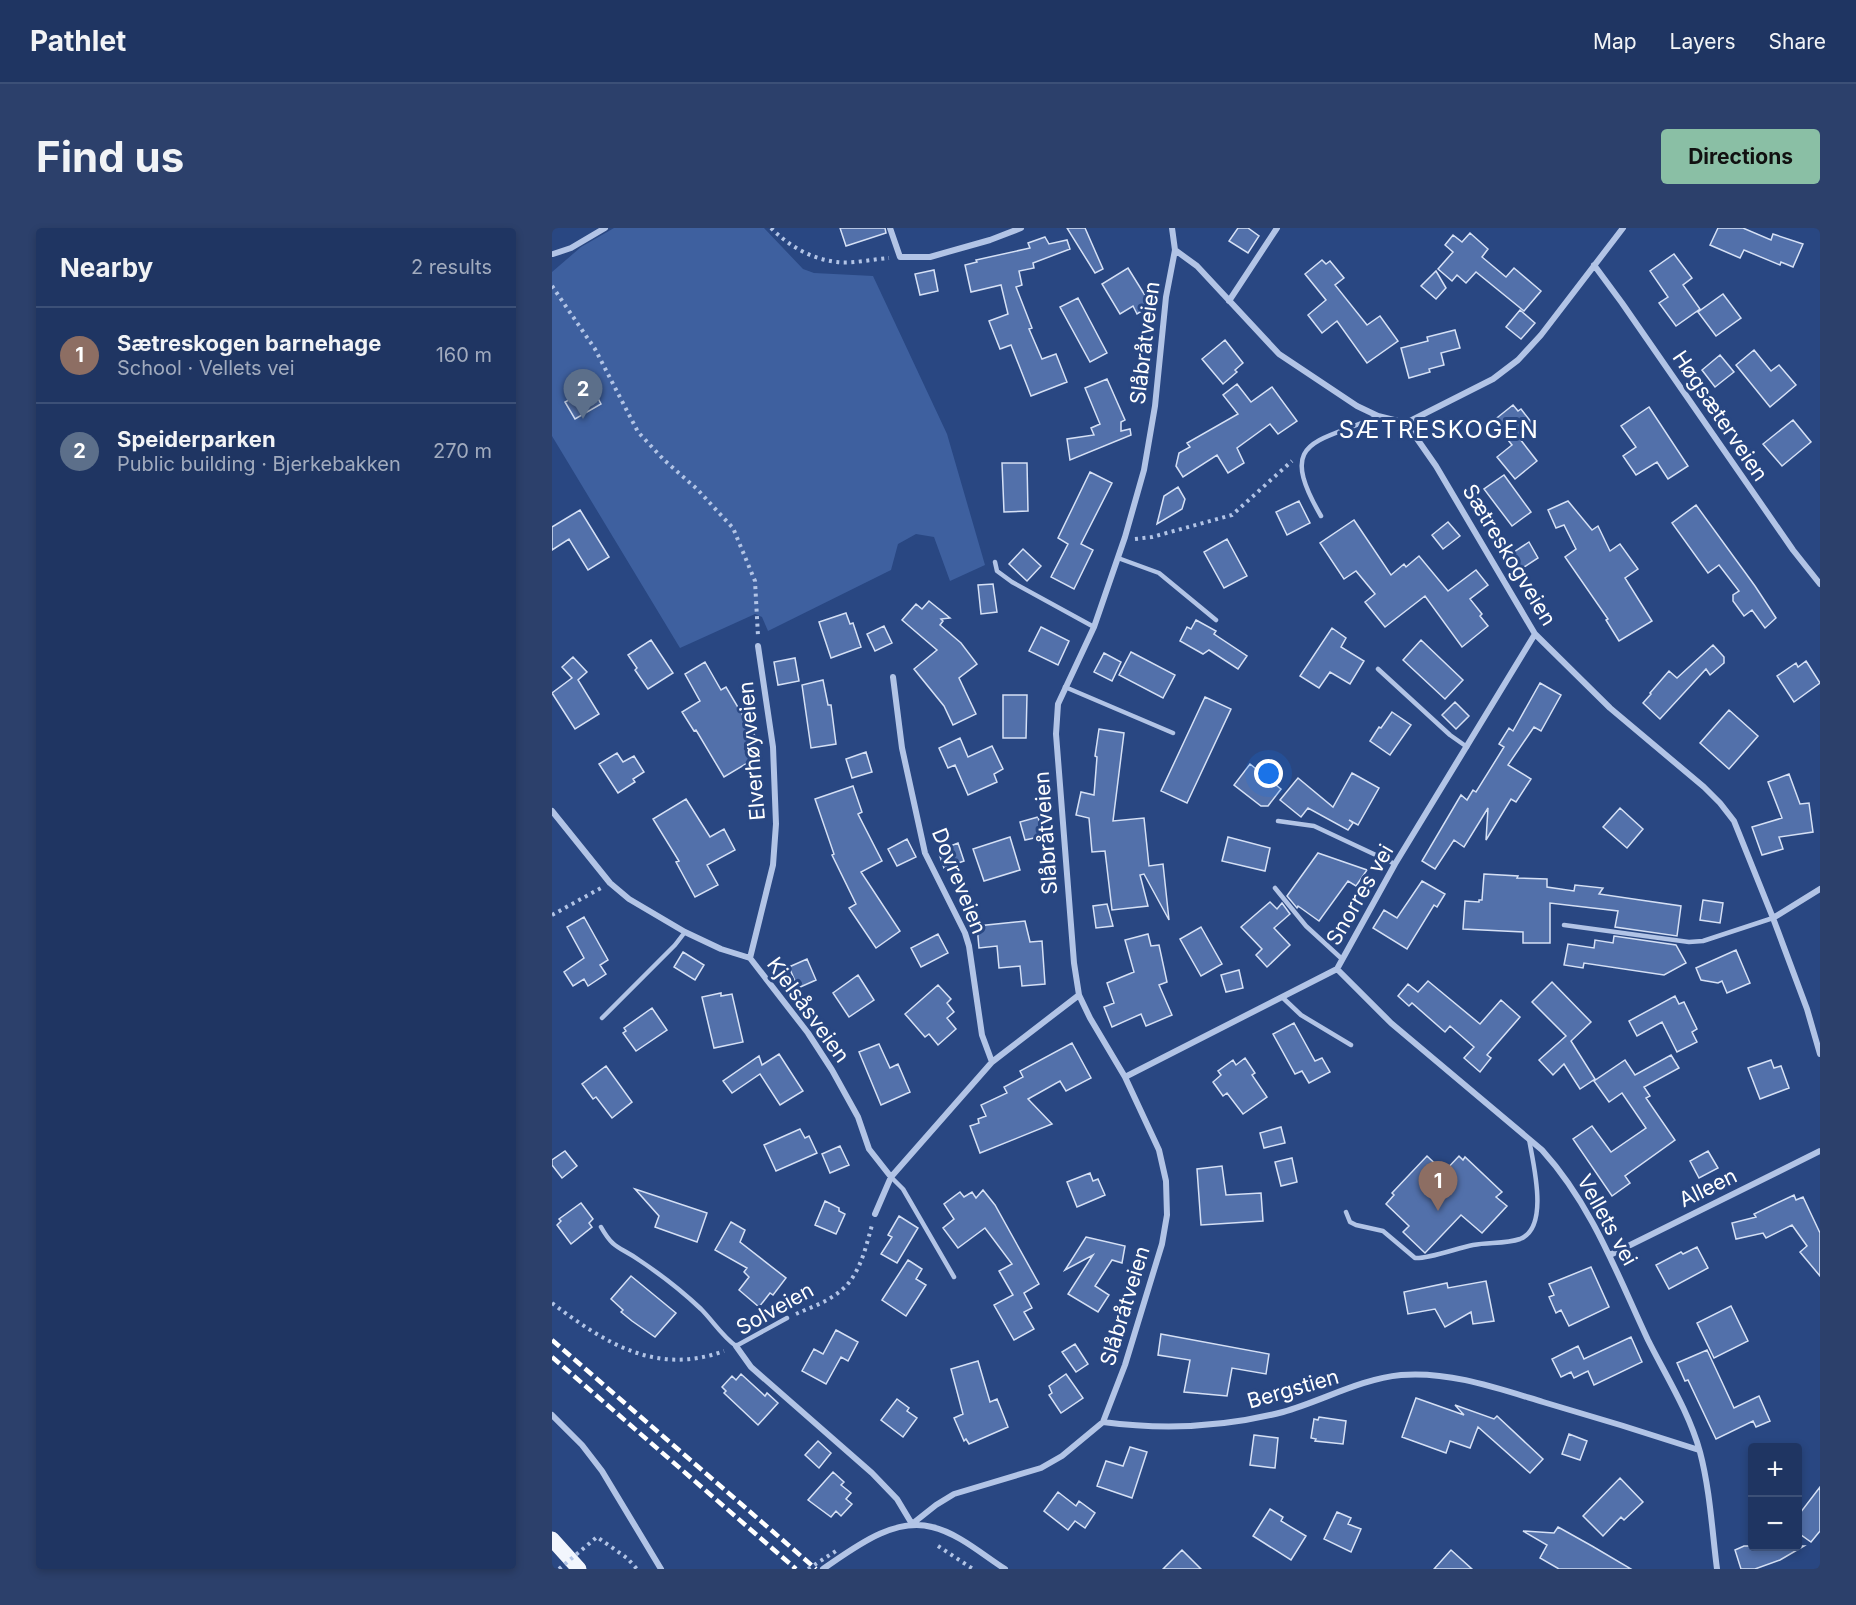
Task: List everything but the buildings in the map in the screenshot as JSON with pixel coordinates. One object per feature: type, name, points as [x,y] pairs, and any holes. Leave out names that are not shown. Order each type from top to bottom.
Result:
[{"type":"main road","points":[[552,1539],[579,1569]]},
{"type":"street","points":[[552,254],[572,248],[605,228]]},
{"type":"street","points":[[890,228],[900,257],[930,257],[990,240],[1021,228]]},
{"type":"street","name":"Slåbråtveien","points":[[1103,1422],[1128,1354],[1162,1244],[1167,1215],[1166,1181],[1159,1150],[1125,1077],[1090,1018],[1080,995],[1074,963],[1056,734],[1058,704],[1095,627],[1125,537],[1144,470],[1155,406],[1174,250],[1172,228]]},
{"type":"street","points":[[1229,302],[1277,228]]},
{"type":"street","points":[[1174,250],[1197,266],[1279,354],[1357,406],[1378,416],[1406,423],[1493,379],[1518,360],[1541,335],[1623,228]]},
{"type":"street","name":"Høgsæterveien","points":[[1594,265],[1786,541],[1820,584]]},
{"type":"street","name":"Sætreskogveien","points":[[1406,423],[1436,466],[1535,634],[1610,708],[1704,787],[1734,821],[1807,1009],[1820,1054]]},
{"type":"street","name":"Snorres vei","points":[[1125,1077],[1337,969],[1395,864],[1535,634]]},
{"type":"street","name":"Elverhøyveien","points":[[750,958],[772,865],[776,824],[773,747],[758,646]]},
{"type":"street","name":"Dovreveien","points":[[894,677],[902,748],[925,853],[965,933],[969,946],[982,1035],[992,1062]]},
{"type":"street","name":"Kjelsåsveien","points":[[552,811],[610,883],[629,899],[685,932],[721,949],[750,958],[808,1033],[832,1070],[858,1117],[869,1149],[891,1177]]},
{"type":"street","points":[[1773,918],[1820,889]]},
{"type":"street","name":"Vellets vei","points":[[1337,969],[1391,1023],[1529,1139],[1560,1170],[1610,1255],[1688,1419],[1706,1479],[1717,1569]]},
{"type":"street","points":[[875,1214],[891,1177],[992,1062],[1080,995]]},
{"type":"street","name":"Alleen","points":[[1610,1255],[1820,1151]]},
{"type":"street","name":"Solveien","points":[[736,1346],[750,1366],[872,1473],[897,1499],[912,1524]]},
{"type":"street","name":"Bergstien","points":[[1103,1422],[1133,1426],[1193,1426],[1239,1421],[1284,1412],[1380,1379],[1424,1374],[1466,1380],[1630,1427],[1699,1450]]},
{"type":"street","points":[[552,1415],[582,1444],[602,1471],[661,1569]]},
{"type":"street","points":[[823,1569],[841,1552],[912,1524],[954,1494],[1041,1468],[1062,1456],[1103,1422]]},
{"type":"street","points":[[912,1524],[934,1527],[954,1536],[1005,1569]]},
{"type":"lane","points":[[1321,516],[1310,498],[1303,479],[1301,465],[1303,454],[1323,438],[1378,416]]},
{"type":"lane","points":[[1118,558],[1159,573],[1216,620]]},
{"type":"lane","points":[[995,562],[996,569],[1003,577],[1095,627]]},
{"type":"lane","points":[[1378,669],[1450,735],[1467,747]]},
{"type":"lane","points":[[1065,687],[1173,733]]},
{"type":"lane","points":[[1278,821],[1314,826],[1395,864]]},
{"type":"lane","points":[[1275,888],[1306,926],[1342,959]]},
{"type":"lane","points":[[1564,924],[1689,942],[1703,941],[1773,918]]},
{"type":"lane","points":[[602,1018],[675,945],[685,932]]},
{"type":"lane","points":[[1282,997],[1301,1015],[1351,1045]]},
{"type":"lane","points":[[1346,1212],[1350,1222],[1383,1230],[1415,1258],[1421,1259],[1453,1248],[1480,1243],[1504,1243],[1519,1239],[1527,1235],[1536,1218],[1537,1193],[1529,1139]]},
{"type":"lane","points":[[891,1177],[903,1189],[954,1277]]},
{"type":"lane","points":[[601,1227],[614,1246],[640,1261],[682,1293],[713,1322],[726,1339],[736,1346]]},
{"type":"lane","name":"Solveien","points":[[736,1346],[787,1318]]},
{"type":"path","points":[[771,228],[784,241],[806,254],[838,262],[900,257]]},
{"type":"path","points":[[552,286],[595,349],[638,432],[664,460],[697,489],[733,528],[755,581],[758,646]]},
{"type":"path","points":[[1125,537],[1140,540],[1232,515],[1303,454]]},
{"type":"path","points":[[552,915],[610,883]]},
{"type":"path","name":"Solveien","points":[[787,1318],[836,1295],[850,1281],[861,1264],[875,1214]]},
{"type":"path","points":[[552,1303],[607,1340],[629,1351],[652,1358],[685,1360],[736,1346]]},
{"type":"path","points":[[559,1569],[597,1537],[627,1558],[637,1569]]},
{"type":"path","points":[[938,1546],[973,1569]]},
{"type":"path","points":[[808,1569],[841,1552]]},
{"type":"shaded area","points":[[614,228],[764,228],[803,269],[814,273],[873,276],[947,434],[985,565],[950,581],[934,537],[916,534],[898,544],[891,570],[768,631],[762,617],[755,614],[680,648],[552,436],[552,272],[581,247]]},
{"type":"railway","points":[[552,1340],[816,1569]]},
{"type":"railway","points":[[552,1357],[796,1569]]},
{"type":"place","name":"Speiderparken","points":[[583,419]]},
{"type":"place","name":"Sætreskogen barnehage","points":[[1438,1211]]},
{"type":"district","name":"SÆTRESKOGEN","points":[[1439,430]]}]
